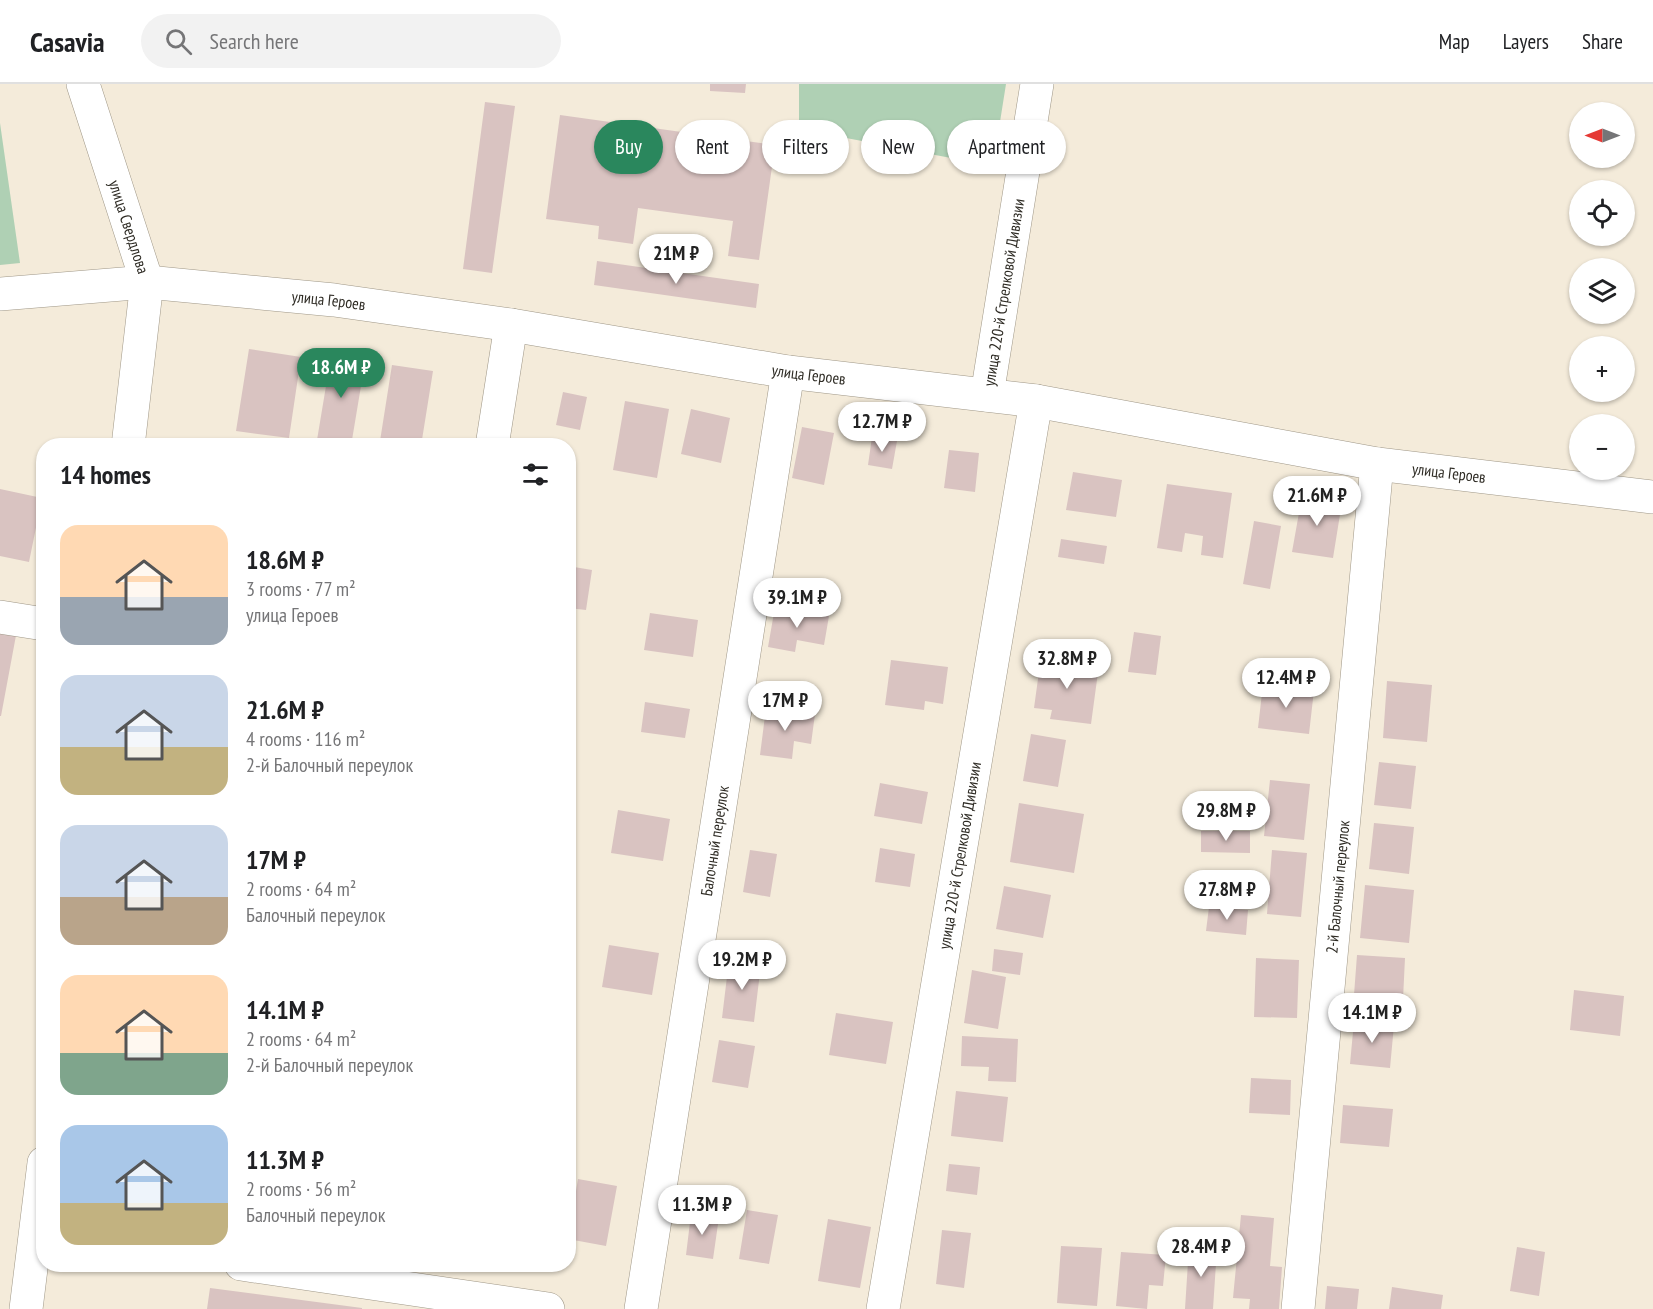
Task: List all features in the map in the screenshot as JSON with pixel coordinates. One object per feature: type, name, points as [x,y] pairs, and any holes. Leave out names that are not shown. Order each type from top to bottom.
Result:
[{"type":"street","name":"улица Свердлова","points":[[82,84],[147,282],[129,438]]},
{"type":"street","name":"улица 220-й Стрелковой Дивизии","points":[[987,395],[1037,84]]},
{"type":"street","name":"улица Героев","points":[[7,285],[147,282],[334,300],[511,325],[788,372],[1036,401],[1377,464],[1653,497]]},
{"type":"street","points":[[493,438],[511,325]]},
{"type":"street","name":"Балочный переулок","points":[[641,1309],[788,372]]},
{"type":"street","name":"улица 220-й Стрелковой Дивизии","points":[[883,1309],[1036,401]]},
{"type":"street","name":"2-й Балочный переулок","points":[[1298,1309],[1377,464]]},
{"type":"street","points":[[0,617],[36,623]]},
{"type":"street","points":[[26,1309],[36,1252]]},
{"type":"street","points":[[363,1273],[431,1300],[548,1309]]},
{"type":"green space","points":[[799,84],[1006,84],[1000,120],[947,120],[947,157],[935,155],[935,120],[861,120],[861,141],[849,139],[849,120],[799,120]]},
{"type":"green space","points":[[0,123],[20,263],[0,265]]},
{"type":"building","points":[[710,84],[746,84],[745,93],[710,91]]},
{"type":"building","points":[[485,102],[515,106],[492,273],[463,269]]},
{"type":"building","points":[[560,115],[596,120],[594,120],[594,174],[663,174],[663,129],[675,131],[675,174],[750,174],[750,142],[762,143],[762,174],[771,174],[759,260],[728,256],[733,221],[638,208],[633,244],[598,239],[599,226],[546,219]]},
{"type":"building","points":[[597,261],[759,284],[756,308],[594,285]]},
{"type":"building","points":[[249,349],[301,357],[289,438],[236,431]]},
{"type":"building","points":[[332,350],[366,356],[352,438],[317,438]]},
{"type":"building","points":[[392,365],[433,371],[422,438],[380,438]]},
{"type":"building","points":[[563,392],[587,397],[580,430],[556,425]]},
{"type":"building","points":[[625,401],[669,409],[657,478],[613,470]]},
{"type":"building","points":[[691,409],[730,418],[721,463],[681,454]]},
{"type":"building","points":[[802,427],[834,433],[824,485],[792,478]]},
{"type":"building","points":[[872,437],[897,441],[892,469],[868,465]]},
{"type":"building","points":[[949,450],[979,453],[975,492],[944,488]]},
{"type":"building","points":[[1073,472],[1122,480],[1116,517],[1066,510]]},
{"type":"building","points":[[1167,484],[1232,493],[1223,558],[1201,555],[1203,536],[1185,533],[1182,552],[1157,548]]},
{"type":"building","points":[[0,489],[36,497],[36,528],[29,562],[0,556]]},
{"type":"building","points":[[1302,496],[1342,502],[1333,558],[1292,552]]},
{"type":"building","points":[[1254,521],[1281,526],[1270,589],[1243,584]]},
{"type":"building","points":[[1061,539],[1107,546],[1104,564],[1058,557]]},
{"type":"building","points":[[576,567],[592,570],[586,610],[576,609]]},
{"type":"building","points":[[775,607],[829,616],[824,645],[797,640],[795,652],[768,647]]},
{"type":"building","points":[[650,613],[698,620],[693,657],[644,650]]},
{"type":"building","points":[[0,627],[17,630],[1,716],[0,716]]},
{"type":"building","points":[[1134,632],[1161,636],[1156,675],[1128,672]]},
{"type":"building","points":[[1041,657],[1099,665],[1091,724],[1050,719],[1052,710],[1034,708]]},
{"type":"building","points":[[891,660],[948,667],[943,704],[925,701],[924,710],[885,705]]},
{"type":"building","points":[[1387,681],[1432,685],[1427,742],[1383,738]]},
{"type":"building","points":[[1263,684],[1314,690],[1309,734],[1258,728]]},
{"type":"building","points":[[645,702],[690,709],[685,738],[641,732]]},
{"type":"building","points":[[766,708],[815,714],[811,744],[794,741],[792,759],[760,755]]},
{"type":"building","points":[[1031,734],[1066,740],[1058,787],[1023,781]]},
{"type":"building","points":[[1379,762],[1416,766],[1411,809],[1374,805]]},
{"type":"building","points":[[1270,780],[1310,784],[1304,840],[1264,836]]},
{"type":"building","points":[[880,783],[928,792],[922,824],[874,816]]},
{"type":"building","points":[[1019,803],[1084,814],[1074,873],[1010,862]]},
{"type":"building","points":[[618,810],[670,819],[663,861],[611,853]]},
{"type":"building","points":[[1374,823],[1414,827],[1409,874],[1369,869]]},
{"type":"building","points":[[1201,831],[1250,831],[1250,853],[1201,852]]},
{"type":"building","points":[[880,848],[915,854],[910,887],[875,882]]},
{"type":"building","points":[[750,850],[777,854],[770,897],[743,892]]},
{"type":"building","points":[[1272,850],[1307,853],[1301,917],[1267,914]]},
{"type":"building","points":[[1365,885],[1414,890],[1409,943],[1360,938]]},
{"type":"building","points":[[1004,886],[1051,895],[1043,938],[996,929]]},
{"type":"building","points":[[1209,907],[1248,910],[1246,935],[1206,931]]},
{"type":"building","points":[[609,945],[659,953],[652,995],[602,987]]},
{"type":"building","points":[[994,949],[1023,953],[1020,975],[992,971]]},
{"type":"building","points":[[1357,955],[1405,958],[1403,999],[1377,997],[1376,1010],[1353,1008]]},
{"type":"building","points":[[1256,958],[1299,960],[1297,1018],[1254,1017]]},
{"type":"building","points":[[729,960],[761,964],[754,1022],[722,1018]]},
{"type":"building","points":[[972,970],[1006,977],[998,1029],[964,1023]]},
{"type":"building","points":[[1574,990],[1624,996],[1620,1036],[1570,1030]]},
{"type":"building","points":[[836,1013],[893,1022],[886,1064],[829,1055]]},
{"type":"building","points":[[1354,1021],[1394,1025],[1390,1068],[1350,1064]]},
{"type":"building","points":[[962,1036],[1018,1039],[1016,1082],[988,1081],[989,1067],[961,1066]]},
{"type":"building","points":[[719,1040],[755,1046],[748,1088],[712,1082]]},
{"type":"building","points":[[1251,1078],[1291,1080],[1290,1115],[1249,1113]]},
{"type":"building","points":[[956,1091],[1008,1097],[1003,1142],[951,1136]]},
{"type":"building","points":[[1343,1105],[1393,1109],[1389,1147],[1340,1143]]},
{"type":"building","points":[[949,1164],[980,1167],[977,1195],[946,1191]]},
{"type":"building","points":[[578,1179],[617,1186],[606,1246],[576,1240]]},
{"type":"building","points":[[747,1210],[778,1215],[769,1264],[739,1259]]},
{"type":"building","points":[[691,1214],[719,1217],[713,1259],[686,1255]]},
{"type":"building","points":[[1241,1215],[1274,1218],[1270,1266],[1282,1267],[1279,1309],[1249,1309],[1250,1299],[1233,1298]]},
{"type":"building","points":[[828,1219],[871,1227],[860,1288],[818,1281]]},
{"type":"building","points":[[942,1230],[971,1233],[964,1288],[936,1284]]},
{"type":"building","points":[[1061,1246],[1102,1248],[1097,1306],[1057,1303]]},
{"type":"building","points":[[1189,1246],[1217,1248],[1213,1309],[1185,1309]]},
{"type":"building","points":[[1517,1247],[1545,1252],[1539,1296],[1510,1291]]},
{"type":"building","points":[[1121,1252],[1166,1255],[1163,1286],[1149,1285],[1147,1309],[1116,1306]]},
{"type":"building","points":[[1327,1286],[1359,1289],[1357,1309],[1325,1309]]},
{"type":"building","points":[[1392,1287],[1443,1295],[1441,1309],[1389,1309]]},
{"type":"building","points":[[210,1288],[362,1308],[362,1309],[207,1309]]}]
